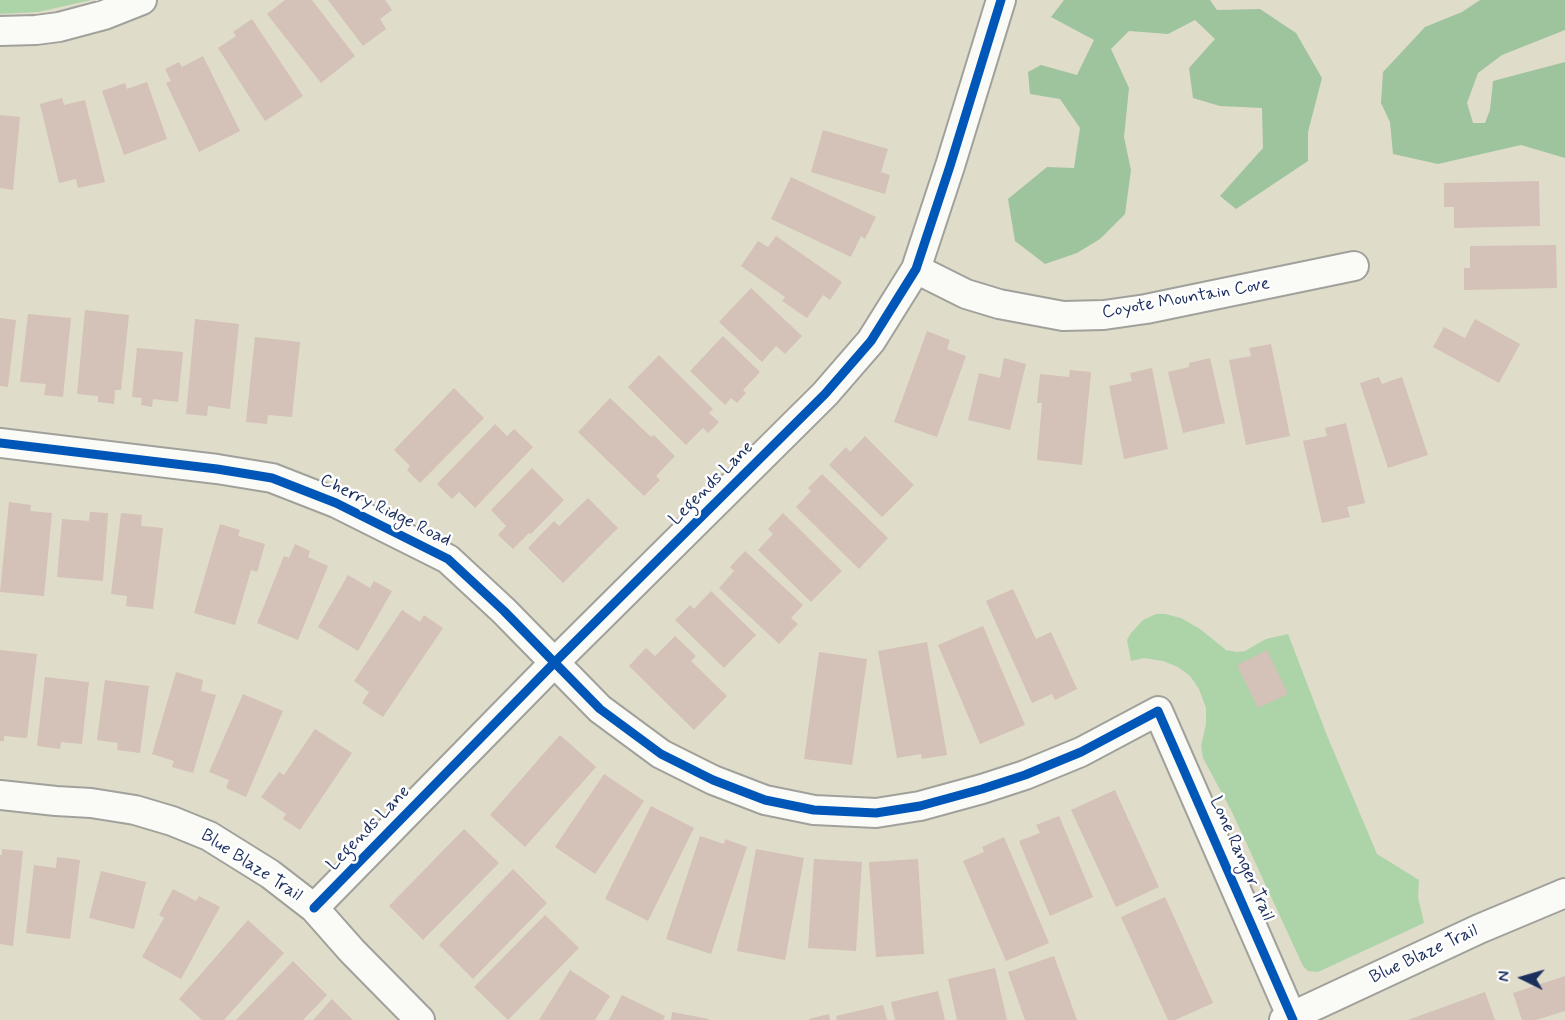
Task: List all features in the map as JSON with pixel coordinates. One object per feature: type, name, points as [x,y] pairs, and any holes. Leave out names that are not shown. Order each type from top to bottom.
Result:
[{"type":"street","points":[[0,31],[36,30],[70,24],[104,15],[142,0]]},
{"type":"street","name":"Legends Lane","points":[[314,908],[555,662],[825,394],[871,341],[916,269],[1001,0]]},
{"type":"street","name":"Coyote Mountain Cove","points":[[916,269],[966,294],[999,304],[1063,316],[1104,315],[1146,309],[1354,267]]},
{"type":"street","name":"Cherry Ridge Road","points":[[0,443],[217,469],[272,478],[336,503],[448,559],[504,611],[600,709],[661,754],[713,780],[765,800],[814,810],[876,813],[920,806],[1025,775],[1082,752],[1158,711]]},
{"type":"street","name":"Lone Ranger Trail","points":[[1158,711],[1289,1019]]},
{"type":"street","name":"Blue Blaze Trail","points":[[0,795],[91,803],[135,810],[209,836],[270,874],[314,908],[352,951],[420,1020]]},
{"type":"street","name":"Blue Blaze Trail","points":[[1289,1019],[1479,929],[1565,893]]},
{"type":"green space","points":[[0,0],[91,0],[38,12],[0,14]]},
{"type":"green space","points":[[1064,0],[1210,0],[1217,10],[1260,9],[1296,33],[1322,78],[1308,132],[1308,161],[1236,209],[1220,196],[1263,148],[1262,108],[1220,106],[1193,98],[1189,68],[1215,39],[1195,20],[1168,34],[1129,31],[1111,49],[1129,88],[1124,137],[1131,170],[1125,214],[1100,239],[1077,253],[1045,264],[1015,241],[1008,199],[1047,167],[1074,168],[1080,128],[1060,99],[1030,94],[1028,72],[1041,65],[1077,75],[1094,40],[1051,17]]},
{"type":"green space","points":[[1480,0],[1565,0],[1565,30],[1502,55],[1478,73],[1467,103],[1473,123],[1485,123],[1490,110],[1493,81],[1565,62],[1565,158],[1521,145],[1438,164],[1393,154],[1390,122],[1381,103],[1383,72],[1425,27],[1462,12]]},
{"type":"green space","points":[[1156,614],[1181,618],[1200,629],[1226,650],[1237,652],[1245,651],[1266,639],[1288,634],[1328,738],[1377,854],[1419,880],[1418,897],[1424,923],[1318,972],[1308,971],[1303,966],[1232,812],[1203,758],[1201,746],[1206,724],[1206,708],[1199,689],[1190,676],[1178,667],[1163,661],[1144,658],[1131,661],[1127,640],[1143,620]]},
{"type":"building","points":[[285,0],[312,0],[355,56],[321,83],[267,14]]},
{"type":"building","points":[[328,0],[385,0],[392,10],[380,19],[386,29],[363,46]]},
{"type":"building","points":[[252,19],[303,96],[265,121],[218,48],[236,36],[233,32]]},
{"type":"building","points":[[203,56],[240,131],[199,152],[166,83],[171,81],[165,69],[179,62],[182,67]]},
{"type":"building","points":[[147,82],[167,139],[124,155],[102,91],[125,83],[127,89]]},
{"type":"building","points":[[62,98],[64,105],[85,100],[105,182],[78,188],[76,179],[59,183],[40,104]]},
{"type":"building","points":[[0,115],[20,117],[13,190],[0,188]]},
{"type":"building","points":[[823,130],[888,149],[881,172],[890,175],[885,194],[811,172]]},
{"type":"building","points":[[791,177],[876,217],[865,239],[861,236],[851,257],[771,219]]},
{"type":"building","points":[[1539,181],[1540,226],[1454,228],[1454,207],[1444,207],[1444,183]]},
{"type":"building","points":[[776,236],[842,282],[830,300],[823,295],[807,318],[782,301],[785,297],[741,266],[758,241],[768,247]]},
{"type":"building","points":[[1556,245],[1557,288],[1464,290],[1464,268],[1470,268],[1470,246]]},
{"type":"building","points":[[751,288],[802,336],[785,354],[776,346],[762,362],[719,322]]},
{"type":"building","points":[[85,310],[129,315],[121,390],[115,390],[114,404],[98,402],[98,396],[77,394]]},
{"type":"building","points":[[28,314],[71,318],[63,397],[44,395],[46,384],[20,382]]},
{"type":"building","points":[[0,318],[16,320],[8,387],[0,386]]},
{"type":"building","points":[[195,319],[239,324],[230,409],[208,406],[207,416],[186,414]]},
{"type":"building","points":[[1475,319],[1520,344],[1499,383],[1433,347],[1444,327],[1465,338]]},
{"type":"building","points":[[927,331],[950,340],[947,349],[966,356],[937,437],[894,422]]},
{"type":"building","points":[[723,336],[760,372],[743,390],[746,393],[737,403],[731,398],[725,405],[690,371]]},
{"type":"building","points":[[255,337],[300,342],[292,417],[268,415],[267,424],[246,422]]},
{"type":"building","points":[[1271,344],[1290,436],[1246,445],[1229,360],[1251,356],[1249,348]]},
{"type":"building","points":[[137,348],[183,352],[178,402],[153,399],[152,407],[141,405],[142,398],[132,397]]},
{"type":"building","points":[[659,355],[713,409],[709,413],[719,422],[708,433],[703,428],[686,445],[628,387]]},
{"type":"building","points":[[1004,358],[1026,364],[1010,430],[968,420],[979,373],[1000,378]]},
{"type":"building","points":[[1210,358],[1225,423],[1183,433],[1168,372],[1189,367],[1189,363]]},
{"type":"building","points":[[1152,368],[1168,449],[1124,459],[1109,386],[1132,381],[1130,373]]},
{"type":"building","points":[[1070,370],[1091,372],[1082,465],[1037,460],[1042,403],[1037,403],[1040,374],[1069,377]]},
{"type":"building","points":[[1379,377],[1382,384],[1402,377],[1428,455],[1388,468],[1360,383]]},
{"type":"building","points":[[454,388],[484,418],[420,483],[407,470],[410,466],[394,450]]},
{"type":"building","points":[[610,398],[651,437],[654,435],[675,456],[656,476],[660,480],[644,496],[578,432]]},
{"type":"building","points":[[1346,423],[1365,503],[1347,507],[1350,517],[1322,523],[1303,441],[1327,436],[1325,428]]},
{"type":"building","points":[[495,424],[507,436],[514,429],[533,447],[475,508],[459,492],[452,499],[437,484]]},
{"type":"building","points":[[865,436],[914,485],[882,517],[829,465],[846,447],[850,452]]},
{"type":"building","points":[[532,468],[564,500],[513,549],[498,535],[506,526],[491,510]]},
{"type":"building","points":[[822,474],[888,538],[859,569],[796,507],[811,491],[808,488]]},
{"type":"building","points":[[588,498],[618,528],[563,583],[528,548],[554,521],[559,526]]},
{"type":"building","points":[[9,502],[31,505],[30,511],[52,513],[44,596],[0,592]]},
{"type":"building","points":[[90,512],[108,513],[103,581],[57,577],[62,519],[89,521]]},
{"type":"building","points":[[121,513],[142,515],[141,526],[163,528],[153,609],[126,606],[127,596],[111,594]]},
{"type":"building","points":[[783,513],[842,571],[811,602],[758,550],[773,534],[768,529]]},
{"type":"building","points":[[220,524],[240,530],[238,536],[265,544],[257,572],[251,570],[235,625],[194,613]]},
{"type":"building","points":[[295,544],[310,551],[308,557],[328,566],[298,640],[257,623],[284,556],[289,558]]},
{"type":"building","points":[[745,551],[803,605],[791,618],[798,624],[779,644],[719,588],[734,571],[730,567]]},
{"type":"building","points":[[348,575],[370,588],[374,581],[392,591],[358,651],[318,627]]},
{"type":"building","points":[[1013,589],[1036,639],[1051,632],[1077,689],[1055,700],[1052,694],[1032,703],[986,601]]},
{"type":"building","points":[[711,591],[756,635],[724,668],[675,620],[690,605],[694,609]]},
{"type":"building","points":[[402,610],[420,622],[424,615],[443,628],[383,717],[362,703],[369,692],[354,681]]},
{"type":"building","points":[[983,626],[1025,725],[980,744],[938,645]]},
{"type":"building","points":[[675,636],[696,656],[691,661],[727,696],[694,730],[629,666],[646,648],[655,656]]},
{"type":"building","points":[[927,642],[947,755],[922,759],[921,754],[897,758],[878,651]]},
{"type":"building","points":[[0,650],[37,654],[27,738],[4,736],[4,741],[0,741]]},
{"type":"building","points":[[1267,650],[1288,694],[1258,708],[1237,665]]},
{"type":"building","points":[[819,652],[867,659],[852,765],[804,759]]},
{"type":"building","points":[[176,672],[203,680],[201,691],[216,695],[193,773],[172,767],[174,761],[152,754]]},
{"type":"building","points":[[45,677],[89,682],[82,744],[61,742],[60,749],[37,746]]},
{"type":"building","points":[[105,680],[149,686],[140,753],[117,750],[118,743],[97,740]]},
{"type":"building","points":[[243,694],[283,711],[246,797],[226,788],[229,780],[209,772]]},
{"type":"building","points":[[315,729],[352,753],[300,830],[283,819],[286,814],[261,797],[279,772],[284,775]]},
{"type":"building","points":[[560,735],[596,767],[525,847],[490,815]]},
{"type":"building","points":[[604,774],[644,801],[595,874],[555,847]]},
{"type":"building","points":[[1115,790],[1159,887],[1116,907],[1071,810]]},
{"type":"building","points":[[651,806],[694,828],[648,921],[605,899]]},
{"type":"building","points":[[1059,816],[1093,897],[1050,916],[1019,841],[1040,833],[1036,825]]},
{"type":"building","points":[[464,829],[499,863],[423,940],[389,906]]},
{"type":"building","points":[[700,836],[724,844],[725,839],[747,847],[711,954],[666,939]]},
{"type":"building","points":[[1004,837],[1049,943],[1006,961],[963,861],[984,852],[982,847]]},
{"type":"building","points":[[2,849],[23,851],[13,946],[0,944],[0,855],[2,855]]},
{"type":"building","points":[[756,849],[804,858],[785,960],[737,951]]},
{"type":"building","points":[[57,857],[80,860],[70,939],[26,933],[34,865],[56,868]]},
{"type":"building","points":[[814,859],[862,862],[856,951],[808,948]]},
{"type":"building","points":[[918,859],[924,954],[876,957],[869,862]]},
{"type":"building","points":[[513,869],[547,903],[473,979],[439,945]]},
{"type":"building","points":[[101,871],[146,882],[134,929],[89,918]]},
{"type":"building","points":[[173,889],[196,901],[199,896],[220,907],[181,979],[142,957],[164,918],[159,915]]},
{"type":"building","points":[[1165,897],[1213,1003],[1175,1020],[1168,1020],[1121,917]]},
{"type":"building","points":[[545,915],[579,948],[508,1020],[474,987]]},
{"type":"building","points":[[248,920],[284,953],[224,1020],[202,1020],[179,999]]},
{"type":"building","points":[[1054,956],[1077,1020],[1025,1020],[1008,972]]},
{"type":"building","points":[[293,961],[327,995],[303,1020],[236,1020]]},
{"type":"building","points":[[995,968],[1007,1020],[957,1020],[948,979]]},
{"type":"building","points":[[570,970],[610,996],[595,1020],[539,1020]]},
{"type":"building","points":[[1565,976],[1565,1011],[1536,1020],[1522,1020],[1513,993]]},
{"type":"building","points":[[938,991],[945,1020],[895,1020],[891,1002]]},
{"type":"building","points":[[1485,992],[1495,1020],[1408,1020]]},
{"type":"building","points":[[622,995],[665,1016],[663,1020],[609,1020]]},
{"type":"building","points":[[332,999],[353,1020],[313,1020]]},
{"type":"building","points":[[883,1005],[887,1020],[837,1020],[836,1016]]},
{"type":"building","points":[[672,1012],[709,1019],[671,1020]]},
{"type":"building","points":[[829,1014],[830,1020],[809,1020],[809,1019]]},
{"type":"cycle path","points":[[314,908],[555,662],[825,394],[871,341],[916,269],[1001,0]]},
{"type":"cycle path","points":[[0,443],[217,469],[272,478],[336,503],[448,559],[504,611],[600,709],[661,754],[713,780],[765,800],[814,810],[876,813],[920,806],[1025,775],[1081,752],[1158,711],[1293,1020]]}]
